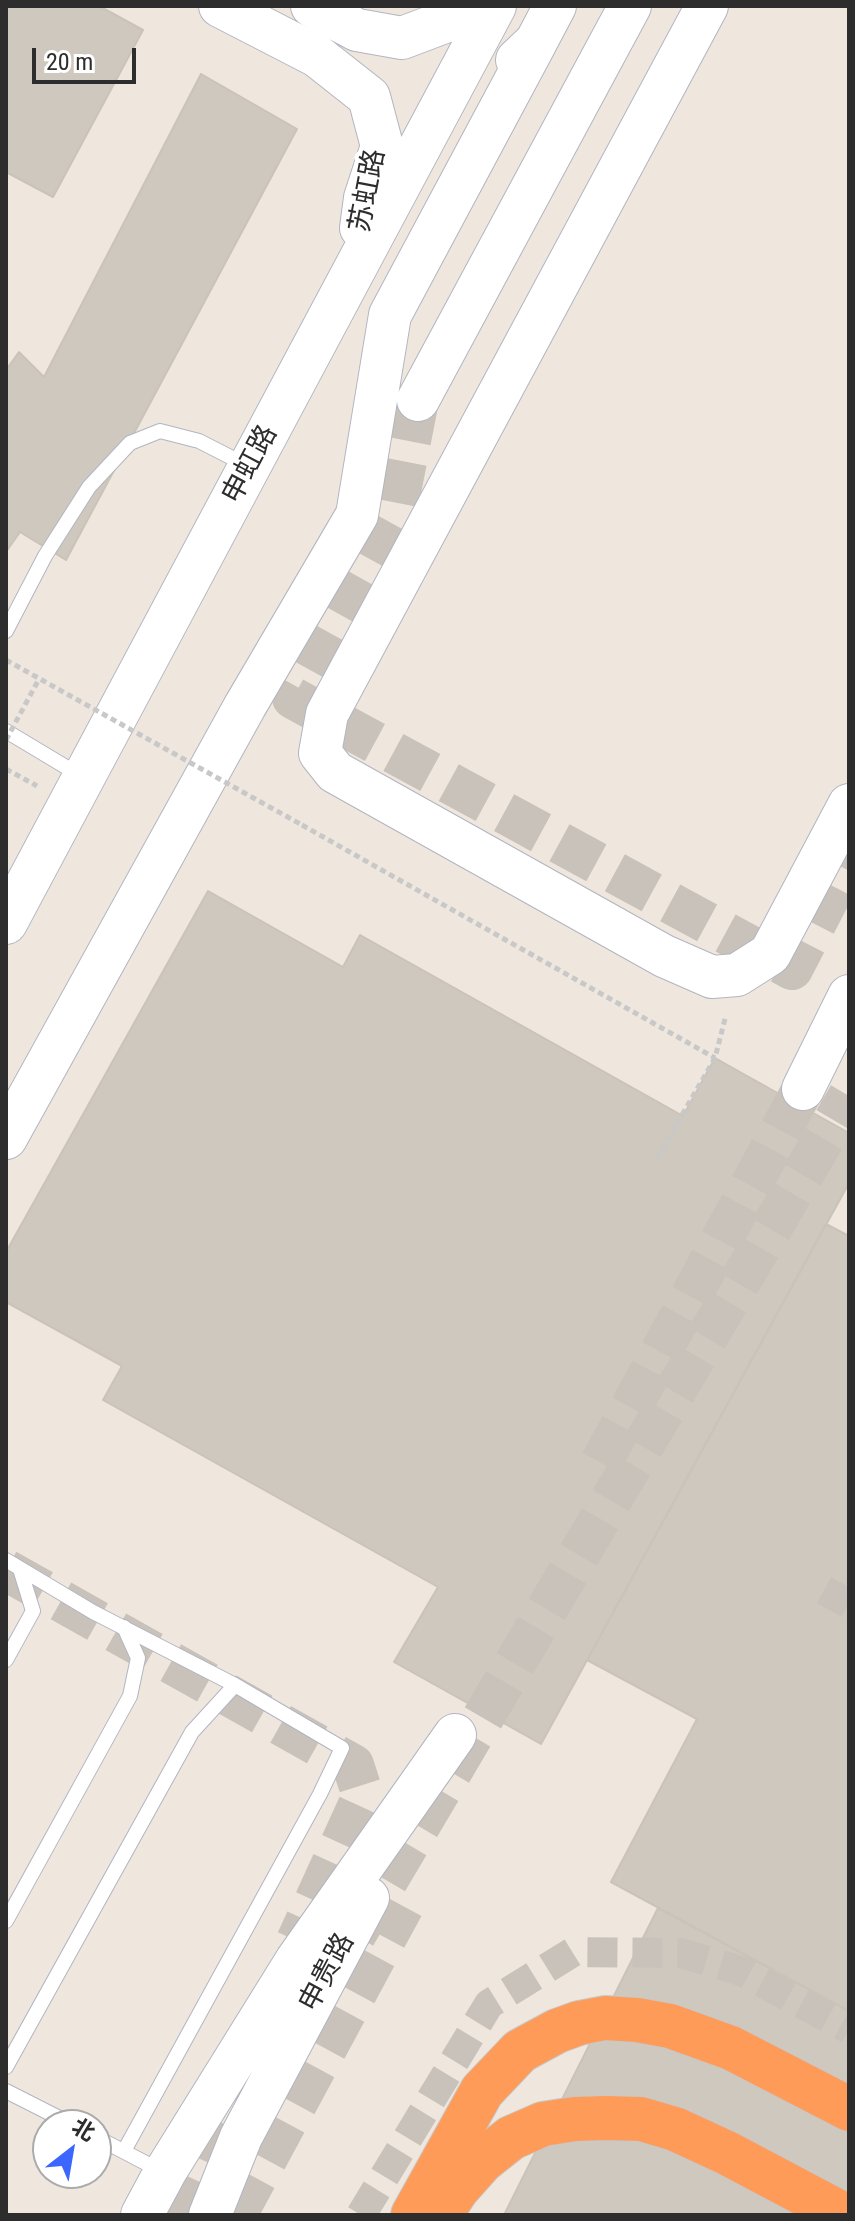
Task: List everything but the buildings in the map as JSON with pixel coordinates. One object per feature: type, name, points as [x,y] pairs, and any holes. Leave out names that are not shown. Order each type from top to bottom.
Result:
[{"type":"highway","points":[[413,2215],[482,2091],[520,2051],[579,2023],[605,2018],[670,2026],[731,2048],[849,2109]]},
{"type":"highway","points":[[440,2215],[457,2189],[482,2161],[511,2138],[543,2124],[575,2119],[641,2119],[675,2129],[844,2215]]},
{"type":"street","name":"苏虹路","points":[[220,6],[317,56],[369,97],[382,146],[365,198],[356,269]]},
{"type":"street","points":[[312,6],[357,30],[402,38],[447,21],[462,6]]},
{"type":"street","name":"申虹路","points":[[6,923],[495,6]]},
{"type":"street","points":[[6,1138],[245,706],[357,515],[390,315],[555,6]]},
{"type":"street","points":[[418,400],[630,6]]},
{"type":"street","points":[[707,6],[327,714],[320,753],[335,772],[664,956],[712,977],[737,975],[770,954],[849,805]]},
{"type":"street","points":[[416,155],[536,42]]},
{"type":"street","points":[[803,1089],[849,996]]},
{"type":"street","name":"申贵路","points":[[158,2196],[296,1961],[455,1735],[241,2137],[210,2215]]},
{"type":"lane","points":[[6,631],[45,556],[89,487],[130,443],[160,431],[199,441],[250,467]]},
{"type":"lane","points":[[6,731],[84,778]]},
{"type":"lane","points":[[6,1560],[93,1612],[235,1685],[342,1748],[320,1794],[124,2151]]},
{"type":"lane","points":[[6,1660],[33,1611],[20,1569]]},
{"type":"lane","points":[[6,1921],[130,1696],[138,1658],[124,1627]]},
{"type":"lane","points":[[6,2067],[192,1732],[235,1685]]},
{"type":"lane","points":[[6,2091],[41,2109]]},
{"type":"lane","points":[[112,2145],[124,2151],[158,2196]]},
{"type":"path","points":[[6,660],[715,1058]]},
{"type":"path","points":[[6,740],[39,679]]},
{"type":"path","points":[[657,1158],[715,1058],[737,975]]},
{"type":"tunnel","points":[[418,400],[396,512],[293,698],[792,969],[849,858]]},
{"type":"tunnel","points":[[601,1463],[803,1089]]},
{"type":"tunnel","points":[[355,1935],[849,1096]]},
{"type":"tunnel","points":[[6,1570],[353,1765],[363,1796],[297,1941]]},
{"type":"tunnel","points":[[824,1590],[849,1604]]},
{"type":"tunnel","points":[[236,2215],[403,1906]]},
{"type":"tunnel","points":[[361,2215],[489,2004],[573,1952],[681,1953],[741,1971],[849,2029]]},
{"type":"tunnel","points":[[171,2215],[217,2114]]}]
